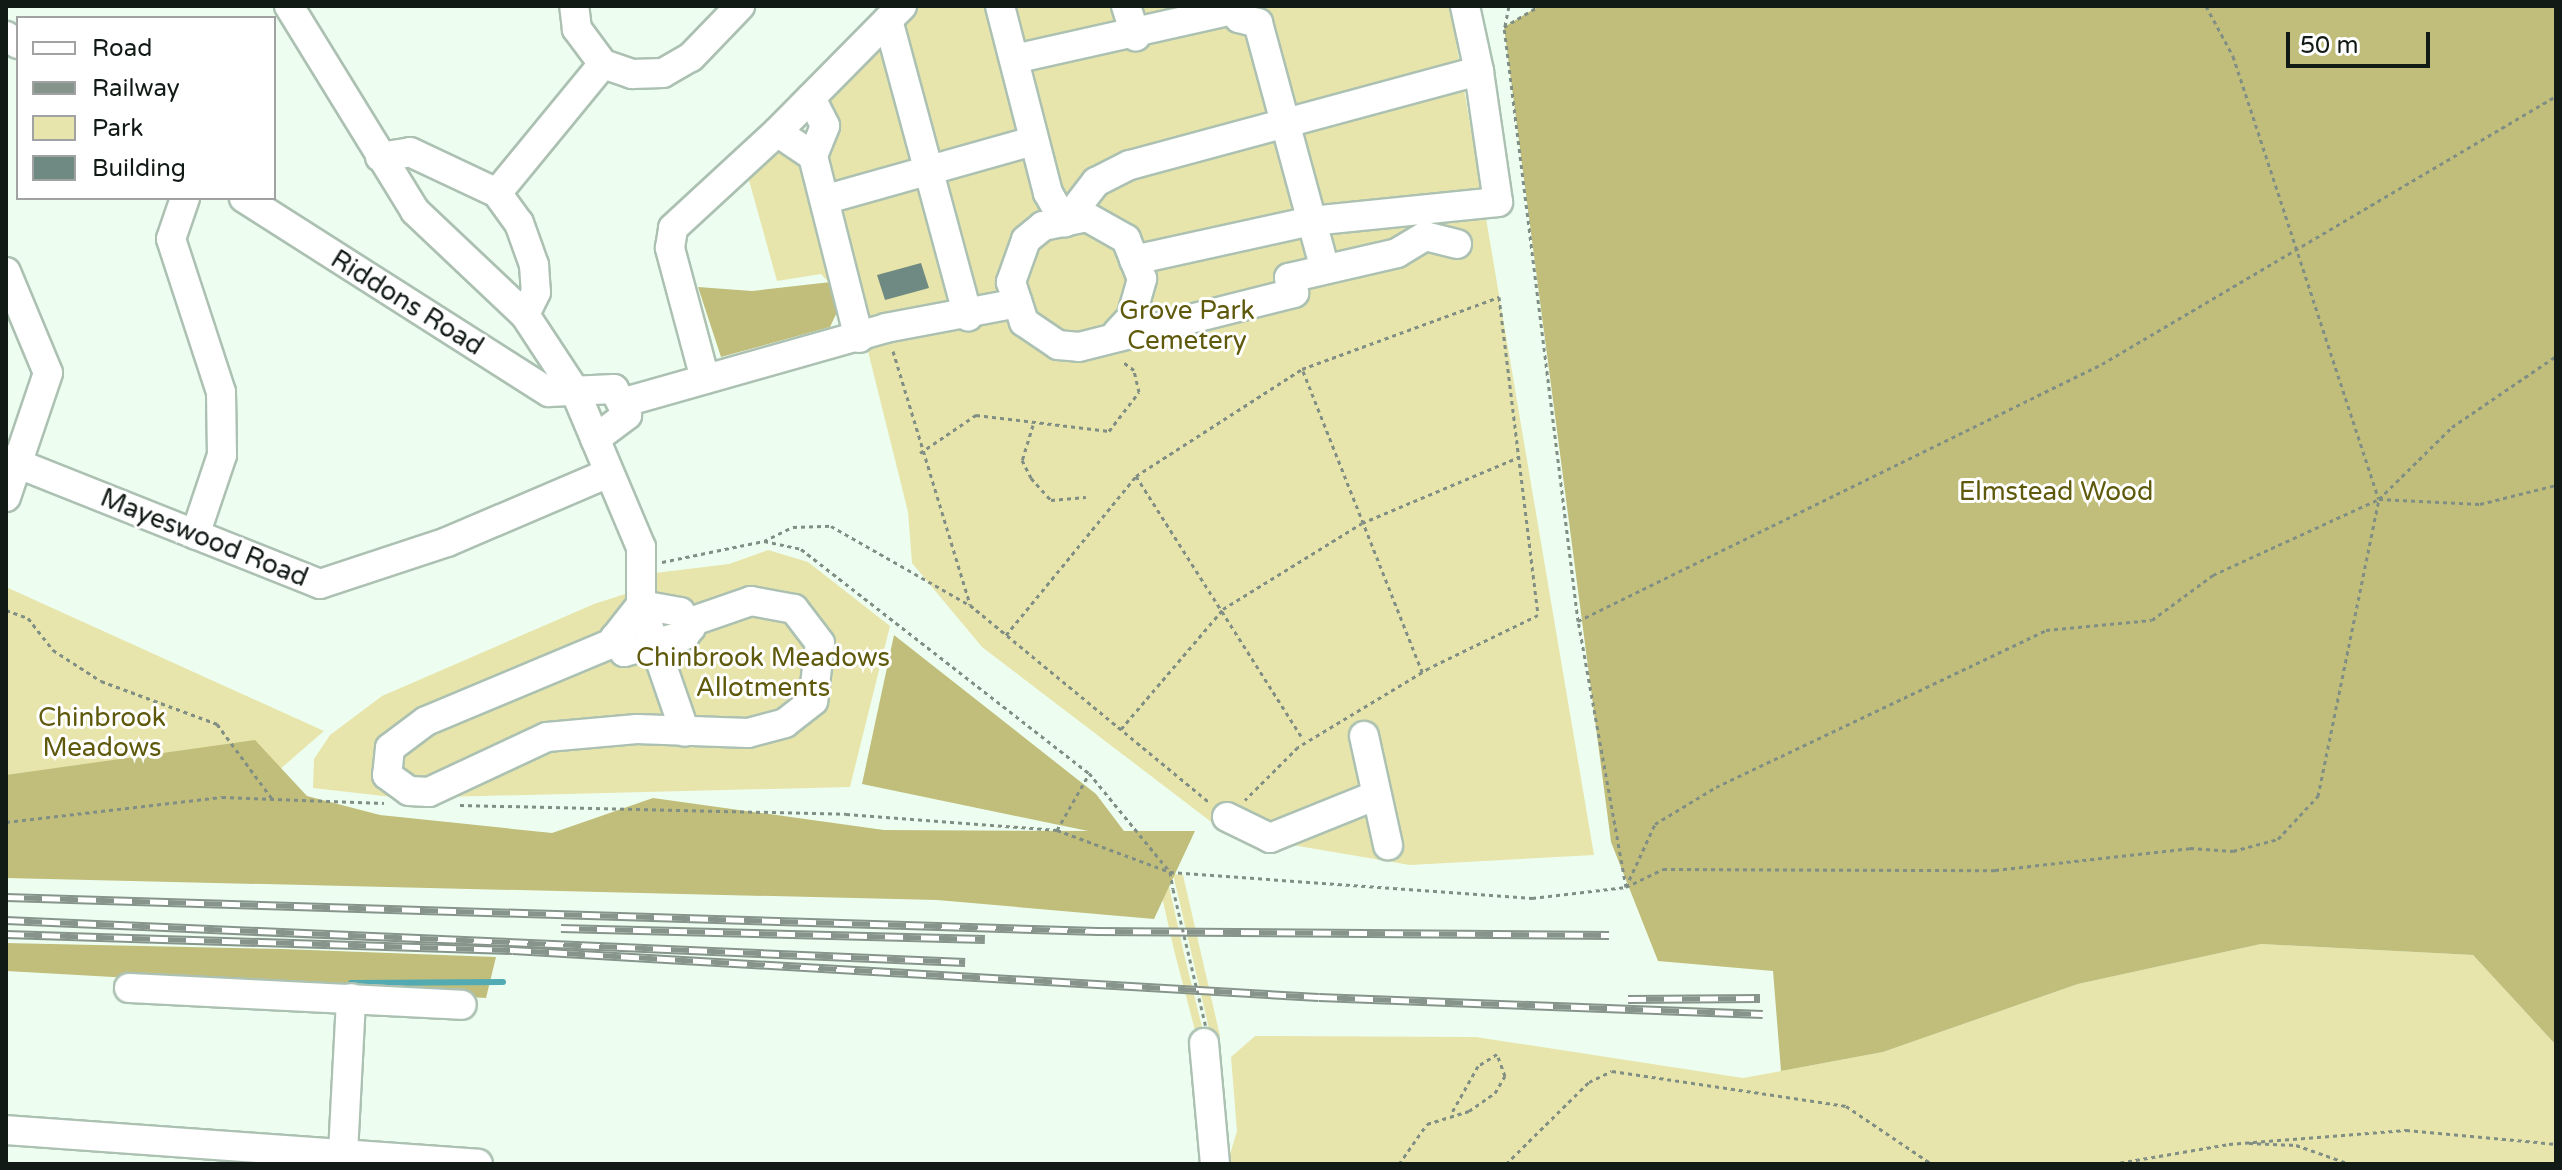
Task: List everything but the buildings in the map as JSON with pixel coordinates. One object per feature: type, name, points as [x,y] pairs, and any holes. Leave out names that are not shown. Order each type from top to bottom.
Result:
[{"type":"street","points":[[289,6],[415,211],[525,315],[575,391],[609,473],[685,732]]},
{"type":"street","points":[[574,6],[577,29],[603,64],[632,74],[663,73],[691,57],[740,6]]},
{"type":"street","points":[[1000,6],[1034,141],[1065,222]]},
{"type":"street","points":[[1126,6],[1136,36]]},
{"type":"street","points":[[1134,260],[1311,221],[1498,202],[1479,71],[1465,6]]},
{"type":"street","points":[[1014,59],[1136,36],[1229,8],[1266,15],[1287,122],[1325,269]]},
{"type":"street","points":[[705,379],[670,248],[673,228],[777,132],[895,13]]},
{"type":"street","points":[[895,13],[928,170],[968,316]]},
{"type":"street","points":[[497,193],[603,64]]},
{"type":"street","points":[[1065,222],[1096,182],[1130,165],[1479,71]]},
{"type":"street","points":[[811,98],[825,126],[813,156]]},
{"type":"street","points":[[777,132],[813,156],[827,199],[859,338]]},
{"type":"street","points":[[827,199],[1034,141]]},
{"type":"street","points":[[380,157],[410,152],[497,193],[519,223],[534,265],[536,292],[525,315]]},
{"type":"street","points":[[184,200],[171,239],[221,392],[222,455],[195,535]]},
{"type":"street","name":"Riddons Road","points":[[247,200],[549,392],[605,387],[625,402]]},
{"type":"street","points":[[1108,338],[1139,299],[1134,260],[1108,225],[1087,217],[1043,226],[1026,240],[1011,282],[1018,303],[1039,336],[1068,346],[1176,326],[1294,293],[1289,278],[1397,253],[1425,236],[1457,244]]},
{"type":"street","points":[[6,272],[48,373],[14,462],[6,497]]},
{"type":"street","points":[[595,439],[624,419],[625,402],[886,328],[968,316],[1018,303]]},
{"type":"street","name":"Mayeswood Road","points":[[14,462],[320,584],[447,542],[609,473]]},
{"type":"street","points":[[643,582],[667,607],[690,622]]},
{"type":"street","points":[[615,642],[631,652],[657,641],[685,635],[690,622],[751,601],[786,605],[818,635],[820,676],[807,708],[785,723],[724,736],[685,732],[547,737],[429,792],[409,791],[387,775],[390,748],[426,721],[615,642],[643,582]]},
{"type":"street","points":[[1364,736],[1388,845]]},
{"type":"street","points":[[1227,817],[1270,838],[1377,795]]},
{"type":"street","points":[[129,988],[462,1005]]},
{"type":"street","points":[[343,1153],[351,998]]},
{"type":"street","points":[[1205,1035],[1215,1164]]},
{"type":"street","points":[[6,1130],[478,1164]]},
{"type":"path","points":[[1509,6],[1504,27],[1578,621],[1626,887]]},
{"type":"path","points":[[1504,27],[1539,6]]},
{"type":"path","points":[[448,804],[846,814],[1057,830],[1170,872],[1532,898],[1626,887],[1663,869],[1995,870],[2190,848],[2233,851],[2278,839],[2318,796],[2379,499],[2233,56],[2206,6]]},
{"type":"path","points":[[1578,621],[2102,364],[2556,96]]},
{"type":"path","points":[[643,582],[679,562],[764,541],[793,527],[831,526],[970,605],[1006,635],[1121,729],[1227,817],[1298,747],[1422,672],[1538,615],[1499,297],[1302,369],[1136,476],[1006,635]]},
{"type":"path","points":[[886,328],[920,453],[970,605]]},
{"type":"path","points":[[920,453],[976,415],[1033,425],[1109,431],[1124,417],[1139,392],[1134,370],[1108,338]]},
{"type":"path","points":[[1626,887],[1655,824],[1716,787],[2046,630],[2152,620],[2213,575],[2379,499],[2452,427],[2556,356]]},
{"type":"path","points":[[1302,369],[1422,672]]},
{"type":"path","points":[[1033,425],[1022,460],[1031,478],[1051,500],[1086,497]]},
{"type":"path","points":[[1121,729],[1223,609],[1362,523],[1519,457]]},
{"type":"path","points":[[1136,476],[1301,736]]},
{"type":"path","points":[[2379,499],[2480,504],[2556,485]]},
{"type":"path","points":[[764,541],[801,549],[1089,773],[1170,872],[1205,1035]]},
{"type":"path","points":[[6,610],[28,618],[53,650],[101,681],[217,724],[273,800]]},
{"type":"path","points":[[1057,830],[1089,773]]},
{"type":"path","points":[[6,822],[222,797],[400,803]]},
{"type":"path","points":[[1399,1164],[1419,1130],[1495,1093],[1505,1076],[1497,1054],[1478,1066],[1451,1114]]},
{"type":"path","points":[[1506,1164],[1589,1082],[1612,1071],[1846,1106],[1932,1164]]},
{"type":"path","points":[[2112,1164],[2229,1144],[2406,1130],[2556,1144]]},
{"type":"path","points":[[2229,1144],[2296,1145],[2350,1164]]},
{"type":"green space","name":"Grove Park Cemetery","points":[[912,6],[1450,6],[1594,855],[1410,865],[1227,834],[982,647],[912,563],[908,512],[859,315],[821,274],[777,281],[745,166],[769,145],[822,163],[821,99]]},
{"type":"green space","name":"Elmstead Wood","points":[[1539,6],[2556,6],[2556,1045],[2473,955],[2261,944],[2078,984],[1883,1052],[1781,1071],[1773,971],[1658,961],[1611,842],[1504,27]]},
{"type":"green space","points":[[831,282],[839,308],[830,327],[721,357],[698,287],[752,291]]},
{"type":"green space","name":"Chinbrook Meadows Allotments","points":[[768,550],[808,562],[890,626],[850,787],[401,798],[313,788],[314,759],[330,735],[382,696],[594,604],[625,594],[637,600],[655,573],[729,564]]},
{"type":"green space","name":"Chinbrook Meadows","points":[[6,587],[324,731],[218,823],[6,832]]},
{"type":"green space","points":[[894,635],[1096,794],[1124,831],[1195,831],[1154,919],[937,900],[6,878],[6,775],[255,740],[307,796],[380,815],[552,833],[653,798],[884,830],[1088,831],[862,784]]},
{"type":"green space","points":[[1166,873],[1205,1039],[1197,1038],[1174,950],[1160,888]]},
{"type":"green space","points":[[1173,874],[1183,875],[1220,1036],[1211,1037]]},
{"type":"green space","points":[[6,943],[496,957],[486,998],[6,971]]},
{"type":"green space","points":[[2261,944],[2473,955],[2556,1045],[2556,1164],[1227,1164],[1237,1131],[1231,1057],[1255,1036],[1476,1037],[1743,1078],[1883,1052],[2078,984]]},
{"type":"waterway","points":[[351,983],[503,982]]},
{"type":"railway","points":[[6,897],[1097,931],[1609,935]]},
{"type":"railway","points":[[6,920],[965,962]]},
{"type":"railway","points":[[561,928],[985,939]]},
{"type":"railway","points":[[6,934],[513,950],[1319,997],[1763,1014]]},
{"type":"railway","points":[[1628,999],[1760,998]]}]
